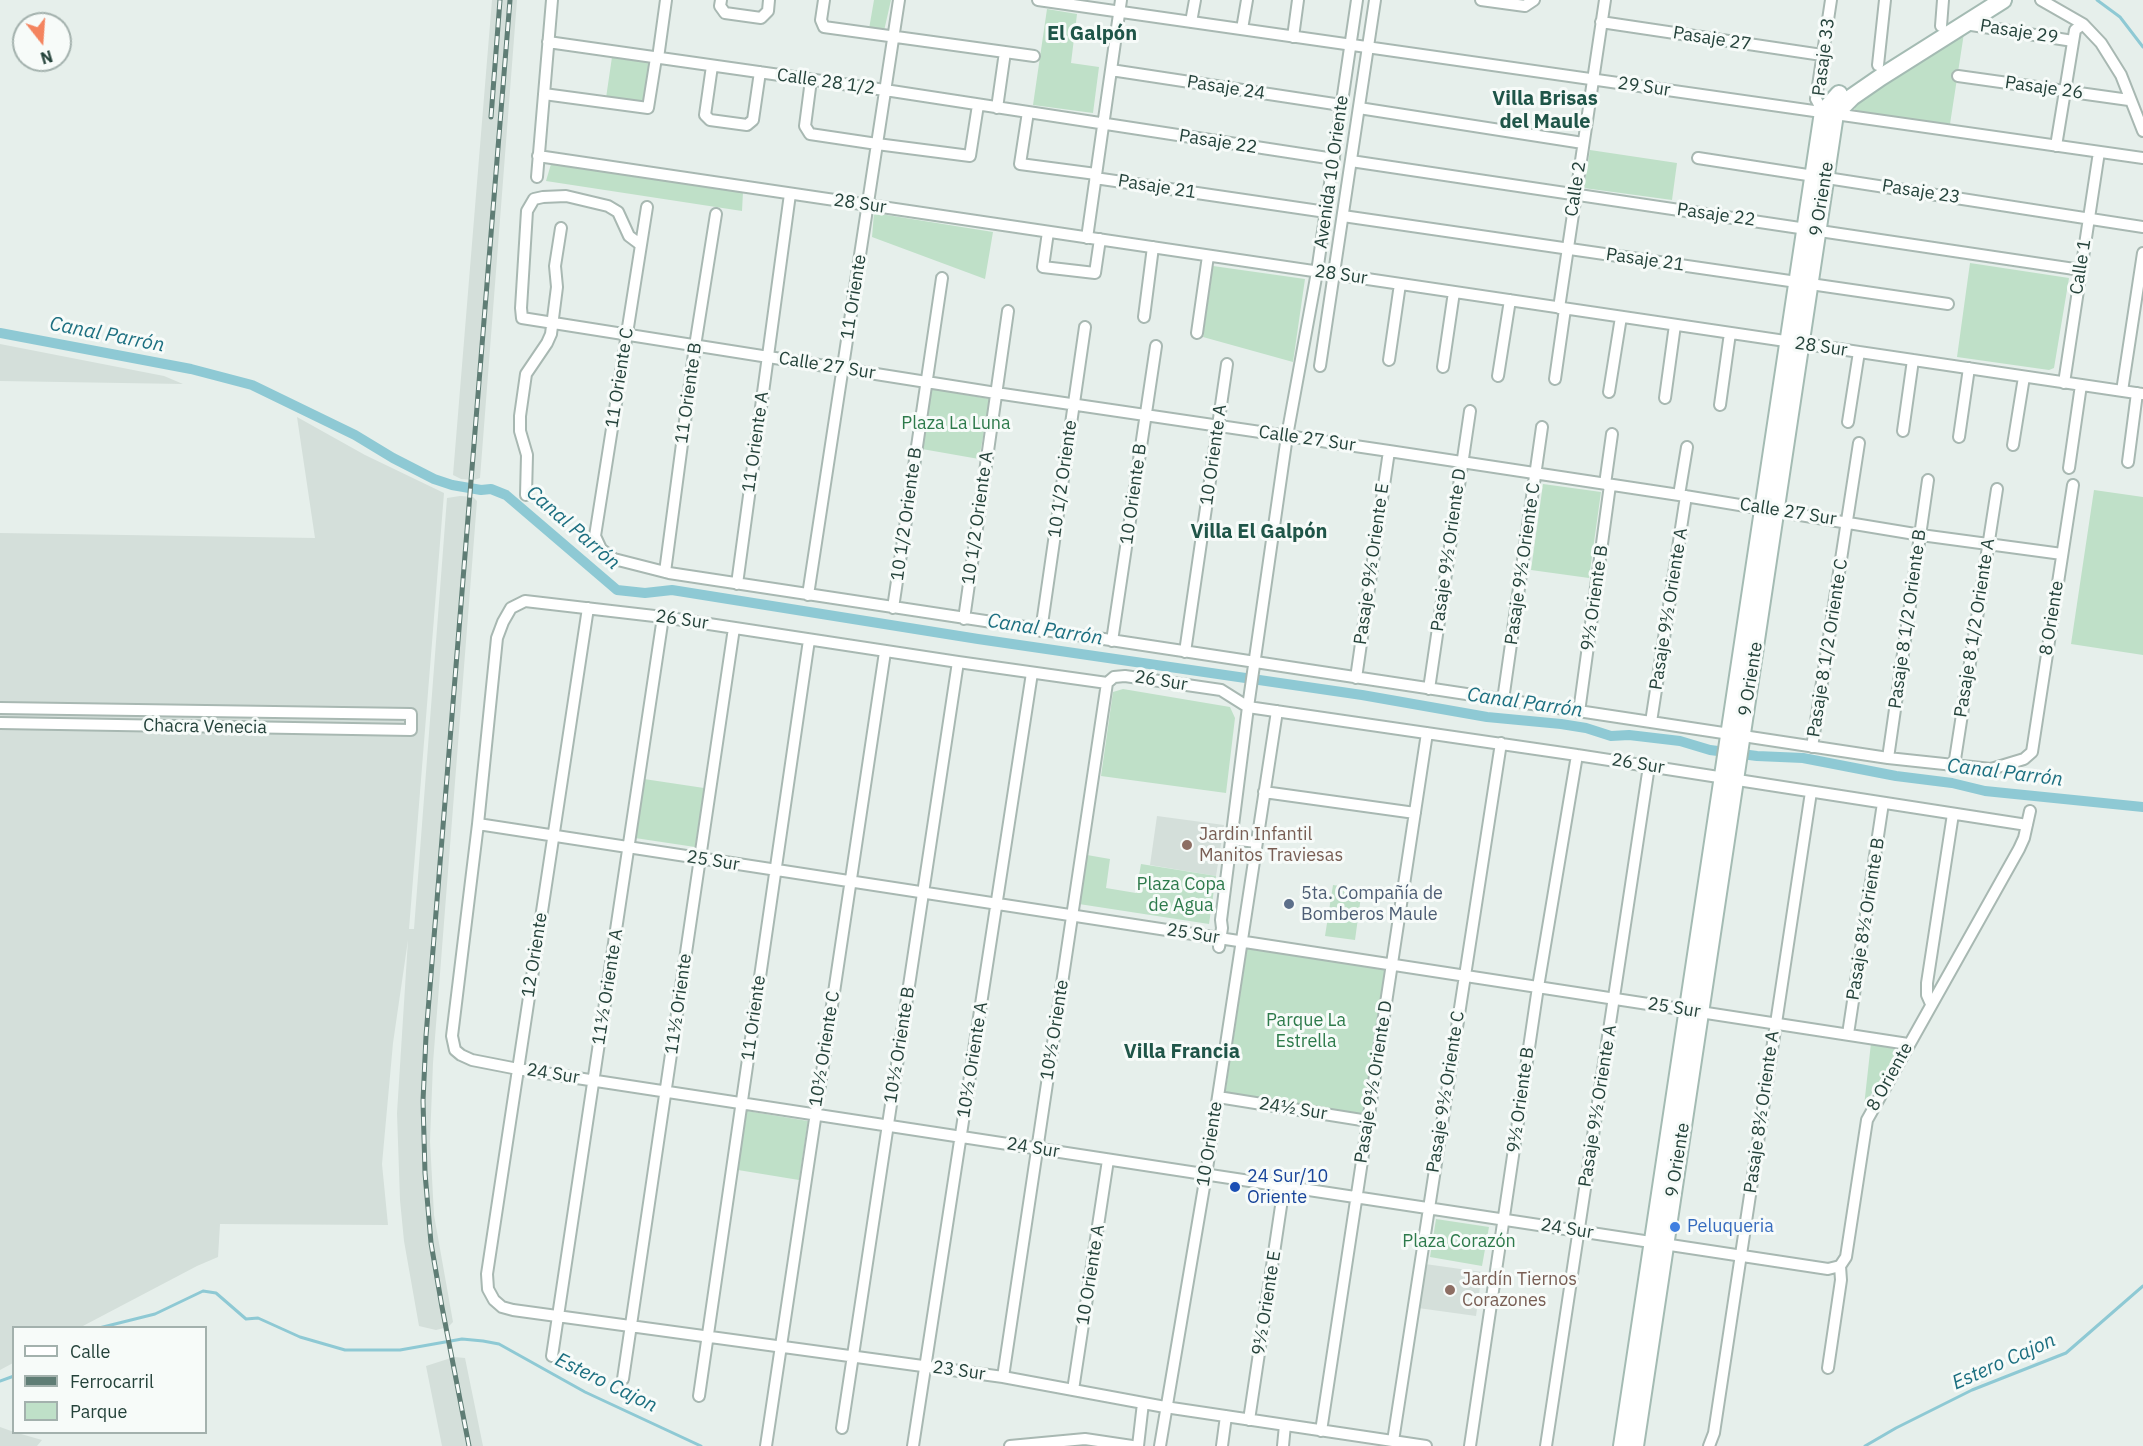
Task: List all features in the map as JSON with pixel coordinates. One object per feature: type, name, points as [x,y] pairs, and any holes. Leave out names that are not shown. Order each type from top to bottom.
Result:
[{"type":"street","points":[[537,177],[552,0]]},
{"type":"street","points":[[544,94],[648,108],[666,0]]},
{"type":"street","points":[[721,0],[720,6],[725,13],[761,18],[768,12],[770,0]]},
{"type":"street","points":[[824,0],[820,20],[824,27],[1034,56]]},
{"type":"street","name":"11 Oriente","points":[[808,595],[899,0]]},
{"type":"street","name":"29 Sur","points":[[1038,0],[1120,6],[1191,22],[2143,158]]},
{"type":"street","points":[[1191,22],[1195,0]]},
{"type":"street","points":[[1242,29],[1247,0]]},
{"type":"street","points":[[1293,37],[1298,0]]},
{"type":"street","name":"Avenida 10 Oriente","points":[[1255,668],[1287,436],[1317,272],[1357,0]]},
{"type":"street","name":"Avenida 10 Oriente","points":[[1320,366],[1375,0]]},
{"type":"street","points":[[1481,0],[1525,6],[1534,0]]},
{"type":"street","name":"Calle 2","points":[[1555,379],[1568,249],[1605,0]]},
{"type":"street","name":"Pasaje 33","points":[[1829,113],[1816,99],[1831,0]]},
{"type":"street","points":[[1878,66],[1885,0]]},
{"type":"street","points":[[1941,26],[1943,0]]},
{"type":"street","points":[[1829,113],[1845,89],[1983,0]]},
{"type":"street","points":[[1829,113],[2003,0]]},
{"type":"street","points":[[2041,0],[2083,24],[2101,43],[2115,64],[2143,131]]},
{"type":"street","points":[[1087,238],[1120,6]]},
{"type":"street","name":"Pasaje 27","points":[[1601,22],[1822,55]]},
{"type":"street","name":"Pasaje 29","points":[[1965,24],[2073,41]]},
{"type":"street","points":[[2056,146],[2075,30],[2083,24]]},
{"type":"street","name":"Calle 28 1/2","points":[[548,42],[1103,124]]},
{"type":"street","points":[[997,108],[1005,52]]},
{"type":"street","points":[[712,66],[705,115],[710,120],[738,124],[747,125],[753,120],[760,72]]},
{"type":"street","name":"Pasaje 24","points":[[1111,70],[1341,105]]},
{"type":"street","name":"Pasaje 26","points":[[1958,76],[2129,100]]},
{"type":"street","points":[[811,80],[805,126],[810,134],[970,156],[978,105]]},
{"type":"street","points":[[1359,108],[1583,143]]},
{"type":"street","name":"Pasaje 21","points":[[1028,112],[1020,164],[1326,212]]},
{"type":"street","name":"9 Oriente","points":[[1622,1446],[1659,1243],[1829,113]]},
{"type":"street","name":"Pasaje 22","points":[[1103,124],[1334,159]]},
{"type":"street","name":"Calle 1","points":[[2064,383],[2099,152]]},
{"type":"street","name":"28 Sur","points":[[538,156],[2140,394]]},
{"type":"street","name":"Pasaje 23","points":[[1698,158],[2143,227]]},
{"type":"street","name":"Pasaje 22","points":[[1351,161],[2081,270]]},
{"type":"street","name":"11 Oriente A","points":[[737,584],[790,194]]},
{"type":"street","name":"Calle 27 Sur","points":[[641,245],[629,236],[618,213],[608,206],[566,195],[534,200],[527,211],[522,318],[1145,416],[1683,496],[1920,535],[2062,554]]},
{"type":"street","name":"11 Oriente C","points":[[601,549],[595,536],[595,529],[647,207]]},
{"type":"street","name":"11 Oriente B","points":[[665,572],[695,346],[716,214]]},
{"type":"street","name":"Pasaje 21","points":[[1343,216],[1948,304]]},
{"type":"street","points":[[526,495],[527,455],[520,431],[520,416],[526,374],[547,343],[553,322],[557,287],[555,266],[561,228]]},
{"type":"street","points":[[1048,232],[1043,267],[1095,273],[1100,239]]},
{"type":"street","points":[[1144,317],[1153,247]]},
{"type":"street","points":[[2122,391],[2143,253]]},
{"type":"street","points":[[1197,333],[1208,256]]},
{"type":"street","name":"10 1/2 Oriente B","points":[[893,608],[942,278]]},
{"type":"street","points":[[1389,360],[1400,284]]},
{"type":"street","points":[[1443,367],[1454,292]]},
{"type":"street","points":[[1498,376],[1510,300]]},
{"type":"street","name":"10 1/2 Oriente A","points":[[964,619],[1008,311]]},
{"type":"street","points":[[1609,392],[1621,317]]},
{"type":"street","points":[[1665,398],[1675,325]]},
{"type":"street","name":"10 1/2 Oriente","points":[[1041,631],[1085,327]]},
{"type":"street","points":[[1720,405],[1730,333]]},
{"type":"street","name":"10 Oriente B","points":[[1112,641],[1156,346]]},
{"type":"street","points":[[1848,422],[1859,352]]},
{"type":"street","points":[[1903,431],[1913,360]]},
{"type":"street","name":"10 Oriente A","points":[[1185,652],[1227,364]]},
{"type":"street","points":[[1959,437],[1969,369]]},
{"type":"street","points":[[2013,445],[2024,377]]},
{"type":"street","points":[[2069,468],[2081,385]]},
{"type":"street","points":[[2128,462],[2140,394]]},
{"type":"street","name":"Pasaje 9½ Oriente D","points":[[1429,689],[1470,411]]},
{"type":"street","name":"Pasaje 9½ Oriente C","points":[[1503,700],[1542,427]]},
{"type":"street","name":"9½ Oriente B","points":[[1579,712],[1608,485],[1612,434]]},
{"type":"street","name":"Pasaje 8 1/2 Oriente C","points":[[1812,747],[1859,443]]},
{"type":"street","name":"Pasaje 9½ Oriente A","points":[[1651,722],[1683,496],[1687,447]]},
{"type":"street","name":"Pasaje 9½ Oriente E","points":[[1356,678],[1389,451]]},
{"type":"street","name":"Pasaje 8 1/2 Oriente B","points":[[1887,758],[1928,480]]},
{"type":"street","name":"8 Oriente","points":[[2032,752],[2073,484]]},
{"type":"street","name":"Pasaje 8 1/2 Oriente A","points":[[1954,766],[1997,489]]},
{"type":"street","name":"26 Sur","points":[[601,549],[614,559],[665,572],[737,584],[1185,652],[1255,668],[1356,678],[1651,722],[1736,738],[1991,769],[2024,759],[2032,752]]},
{"type":"street","name":"26 Sur","points":[[478,824],[497,638],[511,608],[525,601],[663,617],[885,652],[1107,683],[1114,677],[1125,676],[1221,690],[1248,707],[1649,766],[1731,771],[1811,792],[2027,825]]},
{"type":"street","name":"12 Oriente","points":[[494,1300],[488,1289],[487,1274],[588,608]]},
{"type":"street","name":"11½ Oriente A","points":[[552,1356],[663,617]]},
{"type":"street","name":"11½ Oriente","points":[[623,1379],[734,628]]},
{"type":"street","name":"11 Oriente","points":[[699,1396],[809,640]]},
{"type":"street","name":"10½ Oriente C","points":[[766,1446],[885,652]]},
{"type":"street","name":"10½ Oriente B","points":[[842,1428],[958,662]]},
{"type":"street","points":[[1220,943],[1231,839],[1255,668]]},
{"type":"street","name":"10½ Oriente A","points":[[913,1446],[1032,673]]},
{"type":"street","name":"10½ Oriente","points":[[1003,1377],[1107,683]]},
{"type":"street","name":"Chacra Venecia","points":[[0,708],[411,714],[411,730],[0,723]]},
{"type":"street","points":[[20,724],[21,708]]},
{"type":"street","name":"10 Oriente","points":[[1160,1446],[1206,1175],[1277,711]]},
{"type":"street","points":[[260,728],[261,712]]},
{"type":"street","name":"Pasaje 9½ Oriente D","points":[[1321,1431],[1427,733]]},
{"type":"street","name":"Pasaje 9½ Oriente C","points":[[1393,1441],[1501,743]]},
{"type":"street","name":"9½ Oriente B","points":[[1470,1446],[1538,987],[1577,755]]},
{"type":"street","name":"Pasaje 9½ Oriente A","points":[[1546,1446],[1649,766]]},
{"type":"street","points":[[1264,792],[1415,813]]},
{"type":"street","name":"Pasaje 8½ Oriente A","points":[[1709,1446],[1714,1433],[1811,792]]},
{"type":"street","name":"Pasaje 8½ Oriente B","points":[[1848,1034],[1883,803]]},
{"type":"street","name":"8 Oriente","points":[[1828,1368],[1841,1280],[1840,1266],[1846,1257],[1867,1120],[2019,849],[2030,811]]},
{"type":"street","points":[[1931,1004],[1927,995],[1927,983],[1953,814]]},
{"type":"street","name":"25 Sur","points":[[478,824],[1072,916],[1220,943],[1241,941],[1908,1044]]},
{"type":"street","name":"24 Sur","points":[[478,824],[453,1043],[455,1050],[471,1060],[594,1081],[1740,1256],[1828,1269],[1840,1266]]},
{"type":"street","points":[[1231,839],[1256,842]]},
{"type":"street","name":"24½ Sur","points":[[1218,1097],[1368,1121]]},
{"type":"street","name":"10 Oriente A","points":[[1073,1390],[1108,1160]]},
{"type":"street","name":"9½ Oriente E","points":[[1249,1420],[1284,1186]]},
{"type":"street","name":"9 Oriente","points":[[1635,1446],[1659,1243]]},
{"type":"street","name":"23 Sur","points":[[494,1300],[507,1309],[1003,1377],[1165,1407],[1426,1446]]},
{"type":"street","points":[[1138,1446],[1143,1403]]},
{"type":"street","points":[[1222,1446],[1226,1416]]},
{"type":"street","points":[[1282,1446],[1286,1425]]},
{"type":"street","points":[[1010,1446],[1084,1443],[1132,1446]]},
{"type":"shaded area","points":[[492,0],[517,0],[480,478],[474,480],[461,479],[453,475]]},
{"type":"shaded area","points":[[0,344],[164,376],[183,384],[0,381]]},
{"type":"shaded area","points":[[297,417],[365,455],[444,493],[409,929],[414,929],[447,498],[473,497],[477,501],[433,1063],[430,1141],[434,1215],[453,1322],[448,1327],[436,1330],[419,1326],[404,1241],[397,1113],[408,940],[393,1043],[382,1164],[388,1225],[220,1224],[218,1257],[83,1326],[12,1326],[12,1364],[0,1370],[0,533],[315,538]]},
{"type":"shaded area","name":"Jardin Infantil Manitos Traviesas","points":[[1157,816],[1224,825],[1216,876],[1150,865]]},
{"type":"shaded area","name":"Jardín Tiernos Corazones","points":[[1425,1264],[1482,1272],[1476,1316],[1418,1308]]},
{"type":"shaded area","points":[[454,1357],[465,1358],[483,1446],[442,1446],[426,1366]]},
{"type":"shaded area","points":[[0,1427],[12,1431],[12,1434],[42,1440],[37,1446],[0,1446]]},
{"type":"green space","points":[[874,0],[891,0],[884,31],[869,29]]},
{"type":"green space","points":[[1047,9],[1077,14],[1071,63],[1099,67],[1093,113],[1033,105]]},
{"type":"green space","points":[[1964,33],[1950,124],[1854,111],[1856,103]]},
{"type":"green space","points":[[612,57],[651,63],[645,104],[606,98]]},
{"type":"green space","points":[[1590,150],[1677,163],[1672,200],[1584,188]]},
{"type":"green space","points":[[551,164],[743,192],[742,211],[546,181]]},
{"type":"green space","points":[[874,213],[993,232],[985,279],[872,237]]},
{"type":"green space","points":[[1970,263],[2069,278],[2054,368],[2049,370],[1957,357]]},
{"type":"green space","points":[[1213,266],[1305,279],[1293,362],[1203,337]]},
{"type":"green space","name":"Plaza La Luna","points":[[932,389],[990,399],[979,459],[922,449]]},
{"type":"green space","points":[[1543,484],[1601,492],[1589,578],[1531,570]]},
{"type":"green space","points":[[2094,490],[2143,497],[2143,655],[2071,644]]},
{"type":"green space","points":[[1123,689],[1230,707],[1235,718],[1226,793],[1101,776],[1113,692]]},
{"type":"green space","points":[[644,779],[704,788],[695,847],[635,838]]},
{"type":"green space","name":"Plaza Copa de Agua","points":[[1087,855],[1110,859],[1106,888],[1136,893],[1141,864],[1216,876],[1209,924],[1079,904]]},
{"type":"green space","points":[[1333,885],[1362,889],[1355,940],[1325,936]]},
{"type":"green space","name":"Parque La Estrella","points":[[1247,949],[1388,968],[1365,1113],[1362,1116],[1225,1095]]},
{"type":"green space","points":[[1871,1043],[1900,1047],[1864,1106]]},
{"type":"green space","points":[[747,1111],[808,1121],[799,1180],[738,1170]]},
{"type":"green space","name":"Plaza Corazón","points":[[1436,1219],[1489,1227],[1482,1266],[1430,1257]]},
{"type":"waterway","points":[[2097,0],[2120,17],[2143,47]]},
{"type":"waterway","name":"Canal Parrón","points":[[0,333],[191,369],[252,385],[355,435],[434,479],[452,485],[481,490],[491,489],[506,495],[617,590],[645,593],[672,590],[978,639],[1362,695],[1487,717],[1561,724],[1586,728],[1611,736],[1629,735],[1680,741],[1710,750],[1757,756],[1803,758],[1896,776],[1952,783],[1985,791],[2143,807]]},
{"type":"waterway","name":"Estero Cajon","points":[[1865,1446],[1972,1390],[2066,1353],[2143,1286]]},
{"type":"waterway","points":[[107,1326],[155,1314],[203,1291],[216,1293],[246,1319],[258,1318],[300,1337],[345,1350],[400,1350],[462,1339],[499,1344],[585,1392],[701,1446]]},
{"type":"waterway","points":[[0,1381],[12,1377]]},
{"type":"railway","points":[[491,117],[500,0]]},
{"type":"railway","points":[[469,1446],[431,1243],[425,1173],[423,1101],[426,1036],[510,0]]},
{"type":"place","name":"Jardin Infantil Manitos Traviesas","points":[[1187,845]]},
{"type":"place","name":"5ta. Compañía de Bomberos Maule","points":[[1289,904]]},
{"type":"place","name":"24 Sur/10 Oriente","points":[[1235,1187]]},
{"type":"place","name":"Peluqueria","points":[[1675,1227]]},
{"type":"place","name":"Jardín Tiernos Corazones","points":[[1450,1290]]},
{"type":"district","name":"El Galpón","points":[[1092,34]]},
{"type":"district","name":"Villa Brisas del Maule","points":[[1545,110]]},
{"type":"district","name":"Villa El Galpón","points":[[1259,532]]},
{"type":"district","name":"Villa Francia","points":[[1182,1052]]}]
